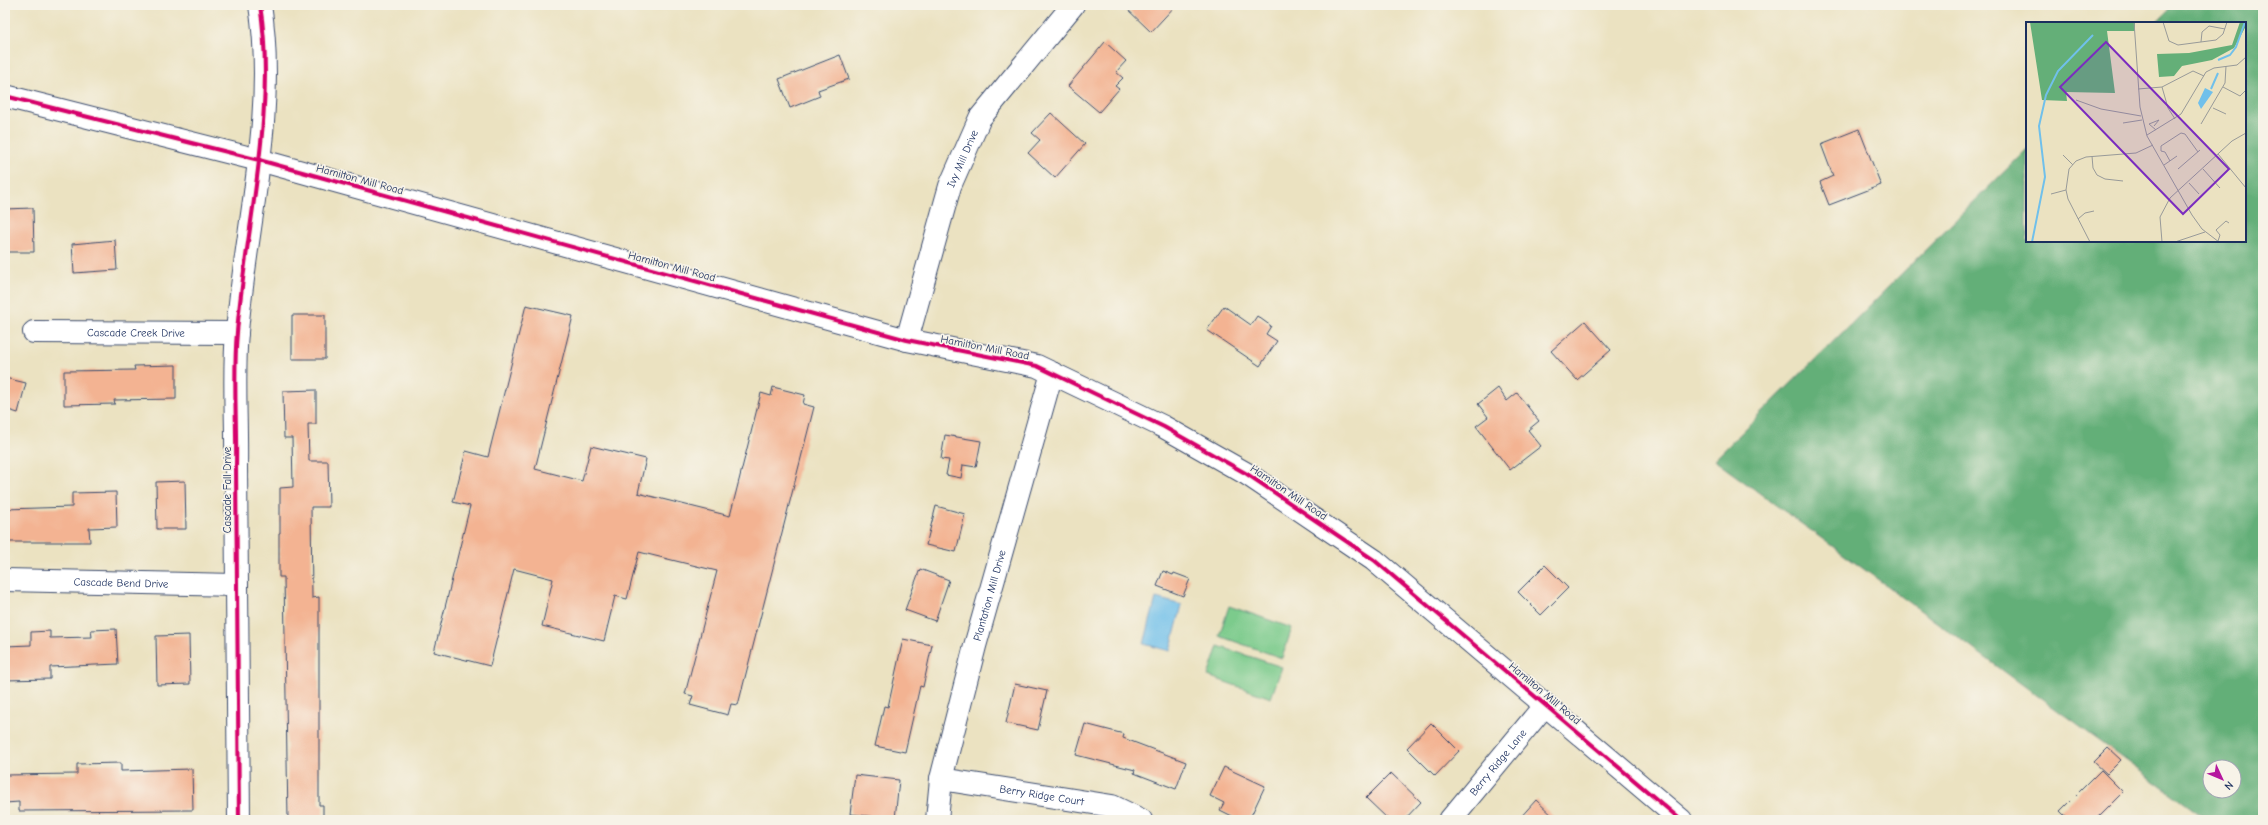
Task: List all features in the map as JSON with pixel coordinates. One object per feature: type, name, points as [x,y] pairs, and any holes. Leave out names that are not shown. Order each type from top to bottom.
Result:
[{"type":"street","points":[[259,160],[263,88],[263,25],[260,5]]},
{"type":"street","name":"Ivy Mill Drive","points":[[907,340],[950,186],[980,118],[1073,5]]},
{"type":"street","name":"Hamilton Mill Road","points":[[5,96],[259,160],[907,340],[1038,366],[1164,427],[1260,483],[1374,560],[1681,820]]},
{"type":"street","name":"Cascade Fall Drive","points":[[240,820],[239,676],[236,585],[237,333],[259,160]]},
{"type":"street","name":"Cascade Creek Drive","points":[[34,332],[237,333]]},
{"type":"street","name":"Plantation Mill Drive","points":[[937,820],[941,779],[975,646],[1052,373]]},
{"type":"street","name":"Cascade Bend Drive","points":[[5,580],[236,585]]},
{"type":"street","name":"Berry Ridge Lane","points":[[1450,820],[1545,705]]},
{"type":"street","name":"Berry Ridge Court","points":[[941,779],[1112,806],[1141,820]]},
{"type":"green space","points":[[2163,5],[2263,5],[2263,820],[2208,820],[1714,460],[2026,150],[2026,242],[2246,242],[2246,22],[2156,22],[2169,9]]},
{"type":"green space","points":[[1229,606],[1292,628],[1282,658],[1219,636]]},
{"type":"green space","points":[[1218,646],[1282,667],[1271,698],[1208,676]]},
{"type":"water","points":[[1156,598],[1182,605],[1170,651],[1144,644]]},
{"type":"building","points":[[1123,5],[1176,5],[1151,32]]},
{"type":"building","points":[[1105,42],[1126,61],[1116,72],[1123,78],[1115,86],[1119,89],[1099,112],[1068,86]]},
{"type":"building","points":[[840,55],[849,79],[818,90],[820,96],[790,108],[779,79]]},
{"type":"building","points":[[1051,113],[1085,144],[1055,178],[1028,153],[1040,140],[1032,133]]},
{"type":"building","points":[[1859,129],[1881,185],[1829,205],[1820,182],[1833,176],[1821,144]]},
{"type":"building","points":[[33,208],[34,252],[5,252],[5,209]]},
{"type":"building","points":[[115,240],[117,270],[74,273],[72,244]]},
{"type":"building","points":[[526,305],[573,316],[535,469],[582,481],[591,446],[646,459],[638,493],[730,516],[761,393],[771,396],[773,387],[805,395],[803,404],[814,407],[738,705],[731,704],[728,715],[690,705],[693,696],[685,694],[717,571],[639,552],[627,599],[615,596],[604,641],[542,626],[553,579],[514,569],[490,666],[434,652],[470,506],[453,502],[466,451],[488,457]]},
{"type":"building","points":[[1224,306],[1251,325],[1257,316],[1271,326],[1266,334],[1277,341],[1260,366],[1207,330]]},
{"type":"building","points":[[292,315],[325,315],[325,359],[292,359]]},
{"type":"building","points":[[1585,321],[1611,350],[1577,380],[1551,351]]},
{"type":"building","points":[[176,365],[176,399],[114,400],[115,404],[64,405],[64,371],[135,370],[134,366]]},
{"type":"building","points":[[5,378],[26,383],[18,413],[5,409]]},
{"type":"building","points":[[1498,388],[1507,401],[1517,393],[1539,421],[1528,430],[1541,446],[1510,470],[1476,426],[1488,417],[1478,404]]},
{"type":"building","points":[[316,390],[316,424],[308,424],[309,461],[328,461],[329,507],[311,507],[312,598],[319,597],[319,805],[323,805],[323,820],[288,820],[284,577],[279,577],[279,533],[280,488],[293,487],[292,438],[284,438],[283,391]]},
{"type":"building","points":[[945,435],[981,441],[976,467],[963,465],[961,478],[946,475],[949,460],[941,459]]},
{"type":"building","points":[[185,481],[186,529],[157,529],[156,482]]},
{"type":"building","points":[[116,492],[117,527],[89,528],[90,542],[5,542],[5,509],[72,507],[72,493]]},
{"type":"building","points":[[936,506],[965,514],[956,552],[926,545]]},
{"type":"building","points":[[1545,565],[1568,588],[1541,615],[1518,592]]},
{"type":"building","points":[[920,569],[949,580],[935,621],[905,610]]},
{"type":"building","points":[[1163,571],[1173,575],[1174,573],[1190,579],[1183,596],[1157,586]]},
{"type":"building","points":[[116,629],[118,664],[50,667],[50,679],[5,680],[5,646],[31,645],[31,632],[50,631],[50,638],[92,637],[91,630]]},
{"type":"building","points":[[189,635],[190,684],[157,685],[156,636]]},
{"type":"building","points":[[903,639],[932,645],[923,687],[920,686],[905,752],[875,746],[884,706],[888,707]]},
{"type":"building","points":[[1015,684],[1047,691],[1038,730],[1006,723]]},
{"type":"building","points":[[1431,723],[1459,751],[1435,776],[1407,748]]},
{"type":"building","points":[[1085,724],[1124,734],[1123,738],[1186,762],[1176,789],[1134,773],[1135,770],[1076,755]]},
{"type":"building","points":[[2108,748],[2121,760],[2107,774],[2094,762]]},
{"type":"building","points":[[121,763],[121,771],[192,769],[193,810],[19,811],[19,802],[5,803],[5,775],[77,774],[77,764]]},
{"type":"building","points":[[1224,767],[1265,786],[1249,820],[1240,820],[1220,810],[1224,803],[1210,796]]},
{"type":"building","points":[[2101,770],[2123,792],[2095,820],[2069,820],[2060,811]]},
{"type":"building","points":[[1391,773],[1421,802],[1404,820],[1389,820],[1366,798]]},
{"type":"building","points":[[855,775],[899,780],[895,819],[850,814]]},
{"type":"building","points":[[1536,800],[1557,820],[1518,820]]},
{"type":"cycle path","points":[[239,820],[235,365],[241,292],[263,127],[265,86],[264,45],[260,5]]},
{"type":"cycle path","points":[[5,96],[259,160],[907,340],[1037,366],[1164,427],[1247,474],[1374,560],[1681,820]]}]
